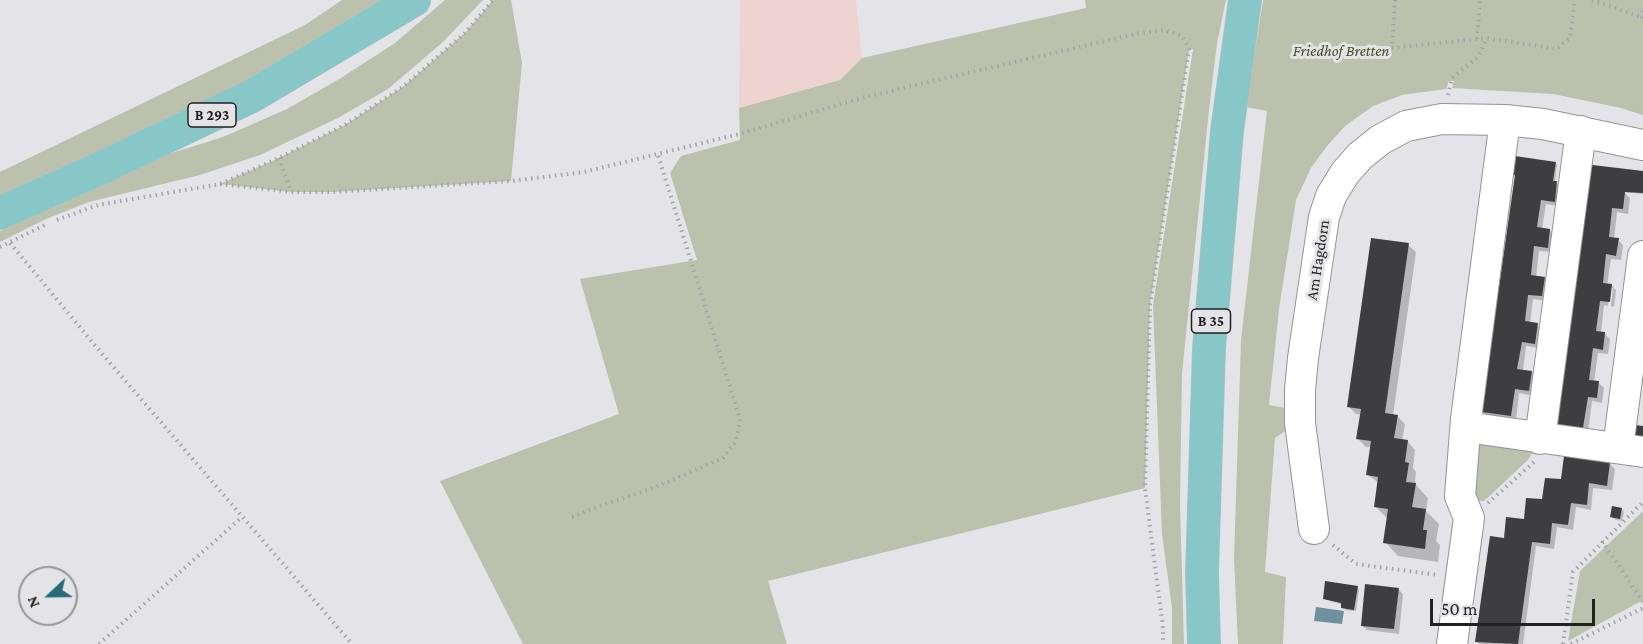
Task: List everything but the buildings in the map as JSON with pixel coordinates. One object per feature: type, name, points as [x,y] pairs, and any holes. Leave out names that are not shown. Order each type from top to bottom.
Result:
[{"type":"main road","name":"B 293","points":[[5,228],[101,168],[252,96],[414,0]]},
{"type":"main road","name":"B 35","points":[[1204,644],[1202,573],[1209,348],[1227,131],[1245,0]]},
{"type":"street","name":"Am Hagdorn","points":[[1314,529],[1300,423],[1300,390],[1324,217],[1335,189],[1345,173],[1360,156],[1380,140],[1406,126],[1442,119],[1505,120],[1544,124],[1643,146]]},
{"type":"street","points":[[1452,644],[1469,518],[1460,496],[1466,419],[1505,120]]},
{"type":"street","points":[[1539,448],[1581,131]]},
{"type":"street","points":[[1466,427],[1539,448],[1631,450],[1643,256]]},
{"type":"path","points":[[5,228],[55,221],[98,205],[220,184],[279,158],[345,125],[404,86],[466,32],[493,0]]},
{"type":"path","points":[[1395,0],[1392,48],[1487,38],[1557,49],[1570,37],[1575,0]]},
{"type":"path","points":[[1477,39],[1480,0]]},
{"type":"path","points":[[1592,0],[1642,18],[1643,9]]},
{"type":"path","points":[[220,184],[291,192],[333,192],[511,181],[584,172],[739,134],[865,98],[1135,34],[1165,30],[1182,36],[1190,49],[1150,305],[1145,488],[1164,628],[1163,644]]},
{"type":"path","points":[[1442,119],[1452,78],[1478,57],[1487,38]]},
{"type":"path","points":[[572,517],[651,489],[723,458],[736,441],[740,419],[658,155]]},
{"type":"path","points":[[279,158],[291,192]]},
{"type":"path","points":[[0,247],[5,228]]},
{"type":"path","points":[[5,228],[98,349],[352,644]]},
{"type":"path","points":[[1469,518],[1539,448]]},
{"type":"path","points":[[1563,644],[1573,572],[1643,502]]},
{"type":"path","points":[[99,644],[242,517]]},
{"type":"path","points":[[1602,542],[1643,602]]},
{"type":"path","points":[[1356,564],[1422,573]]},
{"type":"path","points":[[1571,644],[1643,608]]},
{"type":"shaded area","points":[[740,0],[856,0],[862,58],[840,80],[739,108]]},
{"type":"green space","points":[[342,0],[391,0],[186,115],[0,195],[0,172],[305,25]]},
{"type":"green space","points":[[445,0],[483,0],[443,42],[388,89],[338,118],[260,155],[200,175],[89,202],[46,219],[0,242],[0,231],[159,157],[223,137],[287,109],[395,43]]},
{"type":"green space","points":[[493,0],[511,0],[522,63],[511,181],[333,192],[291,192],[220,184],[345,125],[404,86],[466,32]]},
{"type":"green space","points":[[1085,0],[1226,0],[1217,43],[1209,110],[1182,374],[1180,504],[1184,644],[1172,644],[1172,608],[1162,534],[1153,305],[1193,49],[1189,50],[1150,305],[1145,488],[768,581],[787,644],[523,644],[440,481],[619,414],[580,279],[697,260],[670,173],[681,156],[740,140],[739,108],[840,80],[862,58],[1086,8]]},
{"type":"green space","name":"Friedhof Bretten","points":[[1263,0],[1643,0],[1643,115],[1621,108],[1553,94],[1452,88],[1454,81],[1449,81],[1446,89],[1402,95],[1373,106],[1345,126],[1327,146],[1311,168],[1296,200],[1279,309],[1269,405],[1286,408],[1288,429],[1275,438],[1265,572],[1286,577],[1283,644],[1238,644],[1234,559],[1241,340],[1267,111],[1246,107]]},
{"type":"green space","points":[[1472,441],[1534,450],[1528,460],[1484,501],[1473,501]]},
{"type":"green space","points":[[1643,511],[1643,600],[1568,641],[1580,571]]},
{"type":"water","points":[[1316,607],[1344,611],[1342,624],[1314,621]]}]
